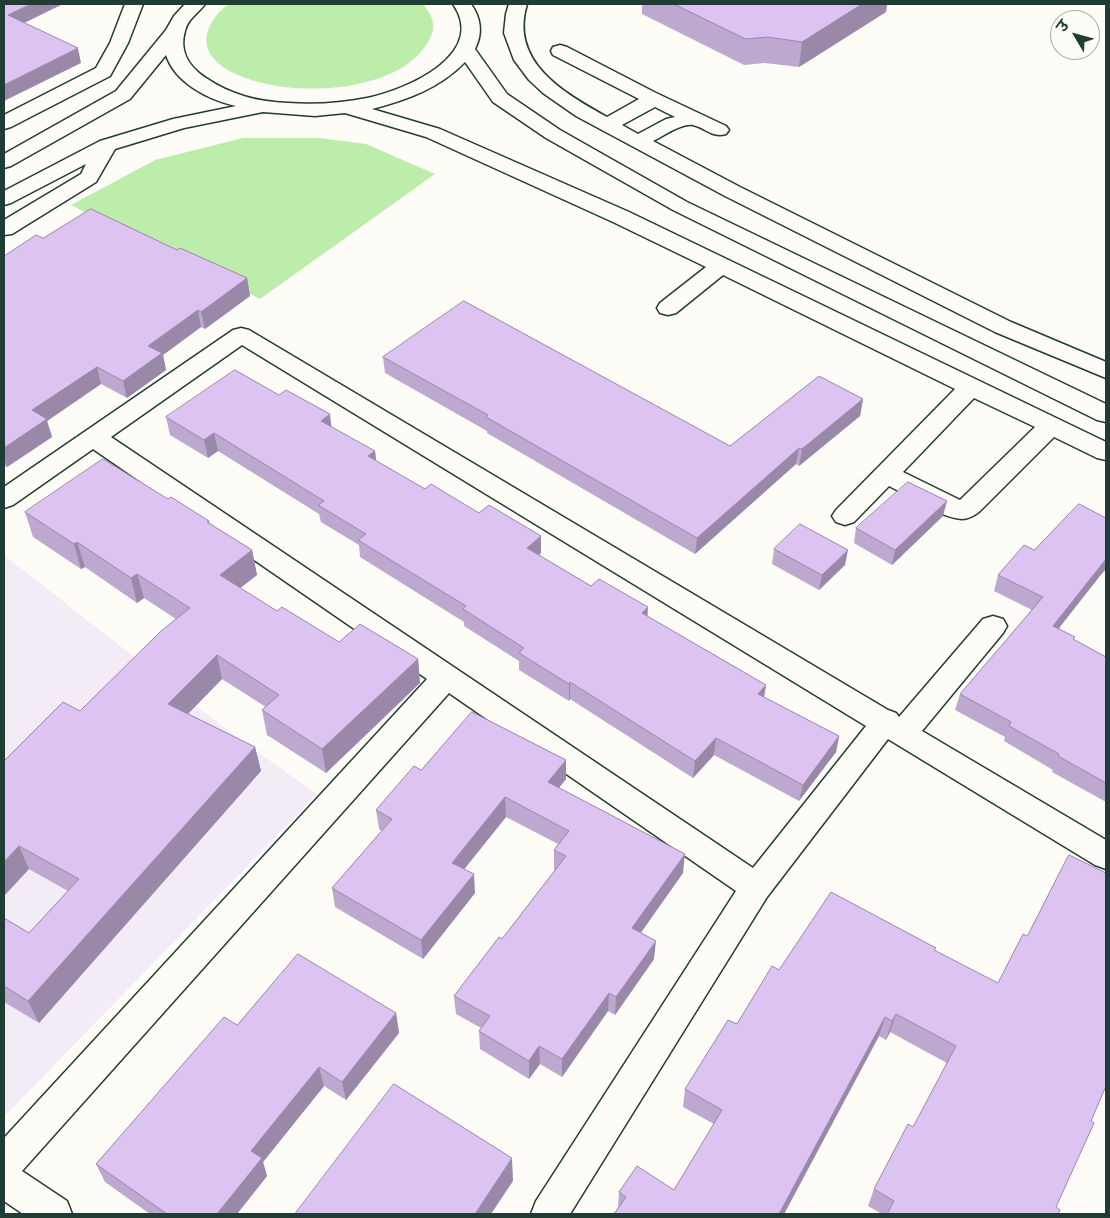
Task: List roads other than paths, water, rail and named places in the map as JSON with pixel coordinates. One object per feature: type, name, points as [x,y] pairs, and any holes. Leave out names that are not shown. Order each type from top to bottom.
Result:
[{"type":"street","points":[[4,123],[103,72],[119,43],[131,16],[134,4]]},
{"type":"street","points":[[518,4],[513,22],[514,44],[522,59],[536,76],[558,94],[608,125],[834,244],[921,285],[1016,334],[1106,371]]},
{"type":"street","points":[[9,155],[124,94],[174,33],[180,19],[193,5]]},
{"type":"street","points":[[174,33],[173,52],[182,70],[202,86],[230,98],[266,107],[305,110],[345,107],[387,99],[422,86],[450,68],[466,49],[472,29],[467,6]]},
{"type":"street","points":[[466,49],[500,98],[570,144],[680,206],[1106,414]]},
{"type":"street","points":[[560,51],[719,130]]},
{"type":"street","points":[[608,125],[642,108],[648,104],[650,97]]},
{"type":"street","points":[[4,199],[107,145],[180,123],[266,107]]},
{"type":"street","points":[[345,107],[433,133],[621,217],[1106,452]]},
{"type":"street","points":[[639,141],[673,123],[695,118]]},
{"type":"street","points":[[4,229],[89,178],[107,145]]},
{"type":"street","points":[[668,308],[720,266]]},
{"type":"street","points":[[4,499],[241,335],[895,727],[1106,856]]},
{"type":"street","points":[[845,516],[971,387]]},
{"type":"street","points":[[887,474],[954,508],[963,510],[971,506],[1051,426]]},
{"type":"street","points":[[93,437],[756,887]]},
{"type":"street","points":[[549,1214],[756,887],[895,727],[993,626]]},
{"type":"street","points":[[4,1164],[447,676]]},
{"type":"street","points":[[4,1180],[54,1214]]}]
